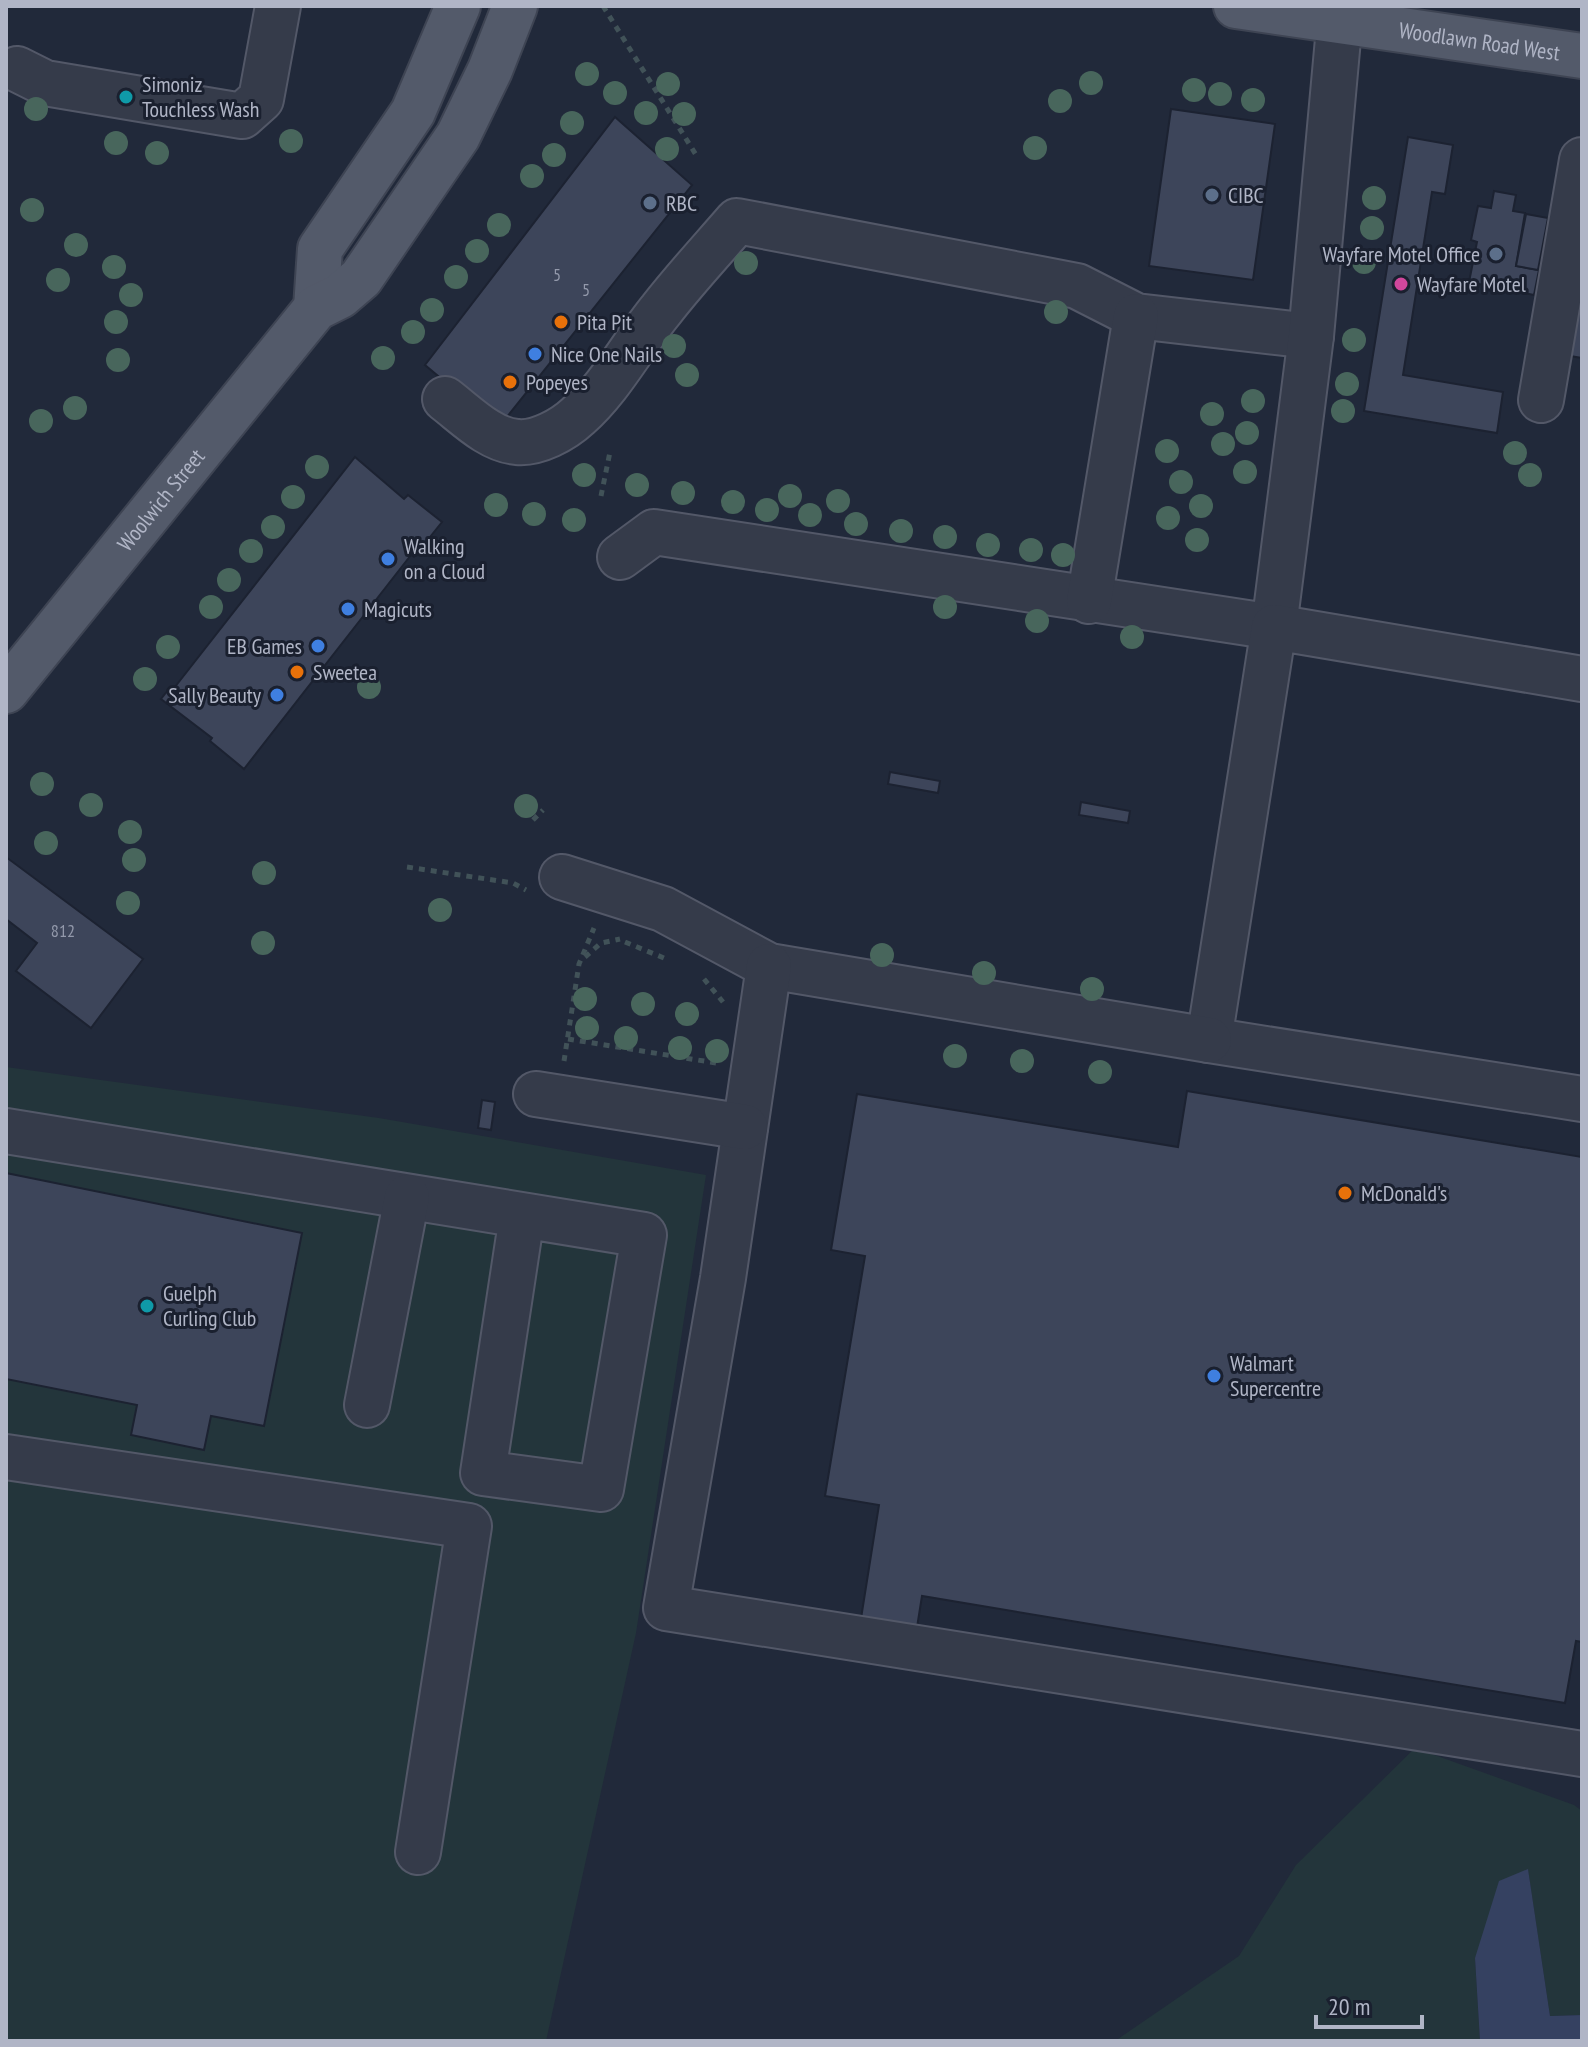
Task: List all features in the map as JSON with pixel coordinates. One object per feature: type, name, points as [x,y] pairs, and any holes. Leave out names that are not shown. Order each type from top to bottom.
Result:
[{"type":"main road","points":[[316,308],[320,249],[413,112],[458,6]]},
{"type":"main road","name":"Woolwich Street","points":[[6,691],[316,308],[340,296],[361,278],[458,136],[490,70],[515,6]]},
{"type":"main road","name":"Woodlawn Road West","points":[[1236,6],[1340,14],[1582,56]]},
{"type":"lane","points":[[17,69],[45,83],[242,116],[261,99],[278,6]]},
{"type":"lane","points":[[1209,1040],[1274,627],[1311,336],[1340,14]]},
{"type":"lane","points":[[1541,400],[1581,174]]},
{"type":"lane","points":[[445,399],[499,439],[520,443],[559,429],[578,417],[597,396],[661,309],[737,221],[1077,286],[1136,316],[1311,336]]},
{"type":"lane","points":[[1089,601],[1136,316]]},
{"type":"lane","points":[[620,557],[654,532],[1274,627],[1582,679]]},
{"type":"lane","points":[[548,888],[663,909],[769,966],[1582,1099]]},
{"type":"lane","points":[[769,966],[723,1278],[666,1608],[1582,1754]]},
{"type":"lane","points":[[547,1096],[745,1127]]},
{"type":"lane","points":[[6,1131],[644,1235],[601,1489],[483,1473]]},
{"type":"lane","points":[[367,1405],[407,1197]]},
{"type":"lane","points":[[418,1852],[469,1526],[483,1473],[522,1216]]},
{"type":"lane","points":[[6,1457],[469,1526]]},
{"type":"path","points":[[603,6],[698,158]]},
{"type":"path","points":[[601,496],[610,452]]},
{"type":"path","points":[[533,820],[543,810]]},
{"type":"path","points":[[407,867],[513,883],[524,888],[548,888]]},
{"type":"path","points":[[547,1096],[568,1038],[579,964],[592,928]]},
{"type":"path","points":[[579,964],[601,943],[620,939]]},
{"type":"path","points":[[568,1038],[729,1065]]},
{"type":"shaded area","points":[[6,1067],[379,1118],[706,1175],[636,1633],[546,2041],[6,2041]]},
{"type":"shaded area","points":[[1415,1748],[1574,1805],[1582,1811],[1582,2015],[1550,2016],[1528,1870],[1475,1958],[1480,2041],[1115,2041],[1239,1956],[1296,1865]]},
{"type":"water","points":[[1528,1869],[1550,2016],[1582,2015],[1582,2041],[1480,2041],[1475,1958],[1499,1881]]},
{"type":"building","name":"CIBC","points":[[1171,109],[1275,124],[1253,280],[1149,266]]},
{"type":"building","points":[[615,117],[692,185],[499,427],[425,365]]},
{"type":"building","name":"Wayfare Motel","points":[[1408,137],[1453,145],[1445,194],[1432,192],[1403,375],[1503,392],[1497,433],[1364,411]]},
{"type":"building","name":"Wayfare Motel Office","points":[[1494,191],[1516,195],[1513,211],[1525,213],[1516,266],[1539,270],[1534,295],[1469,282],[1477,242],[1471,240],[1478,206],[1491,208]]},
{"type":"building","points":[[1526,214],[1548,218],[1538,270],[1516,266]]},
{"type":"building","points":[[1582,268],[1582,358],[1570,356]]},
{"type":"building","points":[[355,457],[404,499],[408,495],[442,522],[414,557],[411,555],[244,769],[210,741],[212,738],[161,699],[168,690],[171,692]]},
{"type":"building","points":[[890,772],[940,781],[938,793],[888,784]]},
{"type":"building","points":[[1081,802],[1130,811],[1128,823],[1079,815]]},
{"type":"building","points":[[6,857],[143,959],[91,1028],[16,971],[37,943],[6,919]]},
{"type":"building","name":"Walmart Supercentre","points":[[1187,1091],[1582,1157],[1582,1642],[1576,1641],[1565,1703],[922,1596],[915,1640],[859,1631],[879,1505],[825,1496],[865,1256],[831,1250],[857,1094],[1178,1147]]},
{"type":"building","points":[[482,1100],[495,1102],[491,1130],[478,1128]]},
{"type":"building","name":"Guelph Curling Club","points":[[6,1173],[302,1233],[264,1426],[211,1416],[204,1450],[131,1435],[137,1405],[6,1379]]},
{"type":"place","name":"Simoniz Touchless Wash","points":[[126,97]]},
{"type":"place","name":"CIBC","points":[[1212,195]]},
{"type":"place","name":"RBC","points":[[650,203]]},
{"type":"place","name":"Wayfare Motel Office","points":[[1496,254]]},
{"type":"place","name":"Wayfare Motel","points":[[1401,284]]},
{"type":"place","name":"Pita Pit","points":[[561,322]]},
{"type":"place","name":"Nice One Nails","points":[[535,354]]},
{"type":"place","name":"Popeyes","points":[[510,382]]},
{"type":"place","name":"Walking on a Cloud","points":[[388,559]]},
{"type":"place","name":"Magicuts","points":[[348,609]]},
{"type":"place","name":"EB Games","points":[[318,646]]},
{"type":"place","name":"Sweetea","points":[[297,672]]},
{"type":"place","name":"Sally Beauty","points":[[277,695]]},
{"type":"place","name":"McDonald's","points":[[1345,1193]]},
{"type":"place","name":"Guelph Curling Club","points":[[147,1306]]},
{"type":"place","name":"Walmart Supercentre","points":[[1214,1376]]}]
